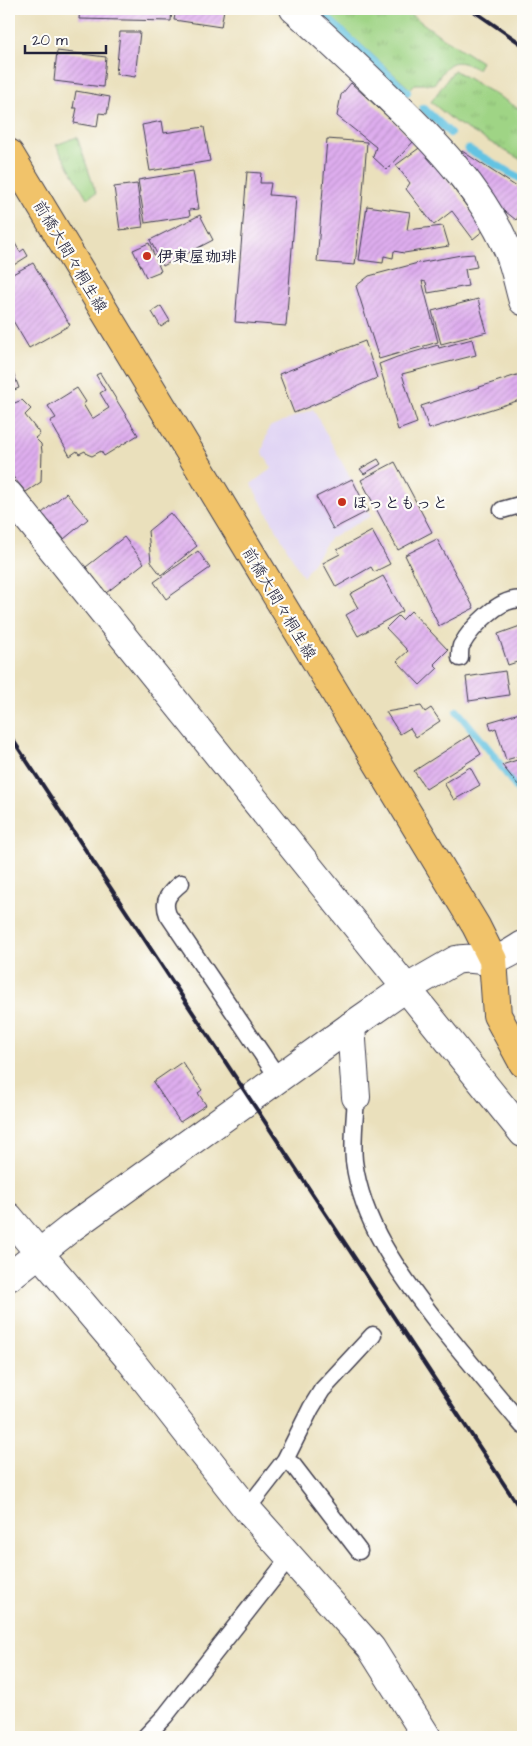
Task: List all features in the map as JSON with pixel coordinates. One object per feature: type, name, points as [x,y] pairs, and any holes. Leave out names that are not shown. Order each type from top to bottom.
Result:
[{"type":"main road","name":"前橋大間々桐生線","points":[[9,153],[476,926],[493,960],[494,997],[497,1015],[523,1063]]},
{"type":"street","points":[[294,9],[383,92],[444,153],[471,188],[498,230],[509,251],[523,301]]},
{"type":"street","points":[[9,495],[523,1133]]},
{"type":"street","points":[[9,1277],[78,1222],[397,994],[456,960],[466,957],[493,960],[523,945]]},
{"type":"street","points":[[351,1026],[356,1097]]},
{"type":"street","points":[[9,1217],[130,1360],[247,1509],[371,1648],[427,1737]]},
{"type":"lane","points":[[502,510],[523,504]]},
{"type":"lane","points":[[460,658],[460,648],[482,619],[496,608],[516,598],[523,600]]},
{"type":"lane","points":[[181,883],[167,896],[165,902],[168,916],[279,1079]]},
{"type":"lane","points":[[356,1097],[354,1160],[367,1213],[384,1248],[414,1294],[523,1426]]},
{"type":"lane","points":[[247,1509],[285,1460],[322,1390],[373,1336]]},
{"type":"lane","points":[[285,1460],[293,1466],[359,1551]]},
{"type":"lane","points":[[145,1737],[165,1716],[291,1557]]},
{"type":"shaded area","points":[[313,409],[371,516],[330,538],[303,577],[251,484],[272,468],[262,452],[269,427]]},
{"type":"green space","points":[[322,9],[403,9],[481,62],[477,69],[456,62],[443,71],[434,84],[415,84],[410,89]]},
{"type":"green space","points":[[454,70],[523,111],[523,161],[455,122],[431,102]]},
{"type":"green space","points":[[77,137],[96,193],[87,198],[56,145]]},
{"type":"building","points":[[80,9],[172,9],[171,21],[79,19]]},
{"type":"building","points":[[176,9],[224,9],[221,27],[174,20]]},
{"type":"building","points":[[120,32],[140,32],[135,77],[116,74]]},
{"type":"building","points":[[57,51],[106,57],[103,87],[54,81]]},
{"type":"building","points":[[351,83],[414,141],[387,170],[373,157],[376,147],[337,116],[341,95]]},
{"type":"building","points":[[76,91],[110,97],[107,114],[99,113],[97,127],[74,123],[77,108],[73,108]]},
{"type":"building","points":[[162,121],[164,133],[204,127],[210,161],[150,171],[142,125]]},
{"type":"building","points":[[327,139],[367,142],[355,265],[317,262]]},
{"type":"building","points":[[422,146],[484,230],[473,239],[452,211],[434,225],[406,189],[410,183],[396,165]]},
{"type":"building","points":[[462,151],[523,191],[523,211],[516,220],[491,200],[459,155]]},
{"type":"building","points":[[193,171],[199,209],[189,210],[190,216],[145,223],[138,180]]},
{"type":"building","points":[[247,172],[261,173],[260,183],[271,183],[269,195],[296,197],[286,326],[235,322]]},
{"type":"building","points":[[137,184],[143,227],[120,230],[114,187]]},
{"type":"building","points":[[367,206],[410,212],[407,230],[443,226],[449,246],[404,253],[394,251],[393,258],[384,256],[383,263],[359,260]]},
{"type":"building","points":[[200,215],[213,240],[163,266],[150,240]]},
{"type":"building","points":[[9,233],[20,252],[24,249],[28,256],[9,268]]},
{"type":"building","points":[[149,243],[161,271],[146,277],[133,250]]},
{"type":"building","points":[[474,254],[477,267],[465,269],[468,286],[428,293],[426,282],[422,281],[438,342],[379,359],[356,286],[369,276],[418,263]]},
{"type":"building","points":[[33,263],[70,325],[29,348],[9,314],[9,276]]},
{"type":"building","points":[[478,299],[487,332],[441,344],[432,311]]},
{"type":"building","points":[[161,306],[170,321],[161,327],[152,312]]},
{"type":"building","points":[[472,339],[476,355],[402,374],[417,423],[398,430],[379,364],[438,345],[439,348]]},
{"type":"building","points":[[365,341],[377,378],[294,413],[279,374]]},
{"type":"building","points":[[9,361],[19,388],[9,392]]},
{"type":"building","points":[[100,373],[138,435],[104,456],[101,451],[92,456],[85,451],[79,454],[77,451],[70,456],[50,421],[56,418],[48,406],[77,388],[86,402],[83,404],[92,419],[109,408],[100,393],[105,390],[96,375]]},
{"type":"building","points":[[523,373],[523,399],[429,429],[421,406]]},
{"type":"building","points":[[9,396],[12,404],[22,400],[31,409],[25,415],[40,434],[35,438],[41,444],[41,482],[26,492],[9,472]]},
{"type":"building","points":[[378,459],[381,464],[364,474],[360,469]]},
{"type":"building","points":[[395,462],[432,532],[398,550],[361,480]]},
{"type":"building","points":[[352,479],[368,511],[333,529],[316,497]]},
{"type":"building","points":[[66,493],[88,519],[64,539],[42,513]]},
{"type":"building","points":[[170,513],[197,546],[161,575],[151,562],[148,531]]},
{"type":"building","points":[[372,531],[390,564],[374,572],[371,567],[336,587],[323,563],[340,554],[337,550]]},
{"type":"building","points":[[124,537],[144,563],[106,593],[86,567]]},
{"type":"building","points":[[437,539],[474,608],[439,626],[405,555]]},
{"type":"building","points":[[198,551],[210,568],[166,599],[154,582]]},
{"type":"building","points":[[383,576],[403,611],[358,636],[346,615],[358,608],[350,594]]},
{"type":"building","points":[[411,611],[448,650],[434,664],[438,668],[420,685],[397,661],[408,651],[386,628],[398,616],[402,620]]},
{"type":"building","points":[[523,625],[523,660],[508,665],[498,634]]},
{"type":"building","points":[[505,671],[509,695],[469,701],[466,677]]},
{"type":"building","points":[[523,674],[523,702],[520,702],[517,675]]},
{"type":"building","points":[[421,706],[425,712],[431,708],[440,721],[416,737],[410,728],[400,734],[386,712]]},
{"type":"building","points":[[523,712],[523,755],[506,760],[496,728],[491,730],[489,722]]},
{"type":"building","points":[[470,735],[481,754],[426,789],[414,771]]},
{"type":"building","points":[[523,758],[523,791],[502,765]]},
{"type":"building","points":[[470,767],[480,785],[454,800],[444,783]]},
{"type":"building","points":[[182,1062],[202,1090],[198,1093],[206,1105],[180,1122],[153,1082]]},
{"type":"waterway","points":[[317,9],[407,92]]},
{"type":"waterway","points":[[423,108],[450,133]]},
{"type":"waterway","points":[[468,149],[523,180]]},
{"type":"waterway","points":[[457,711],[491,752],[523,797]]},
{"type":"railway","points":[[471,9],[523,45]]},
{"type":"railway","points":[[9,734],[523,1513]]},
{"type":"place","name":"伊東屋珈琲","points":[[147,256]]},
{"type":"place","name":"ほっともっと","points":[[342,502]]}]
